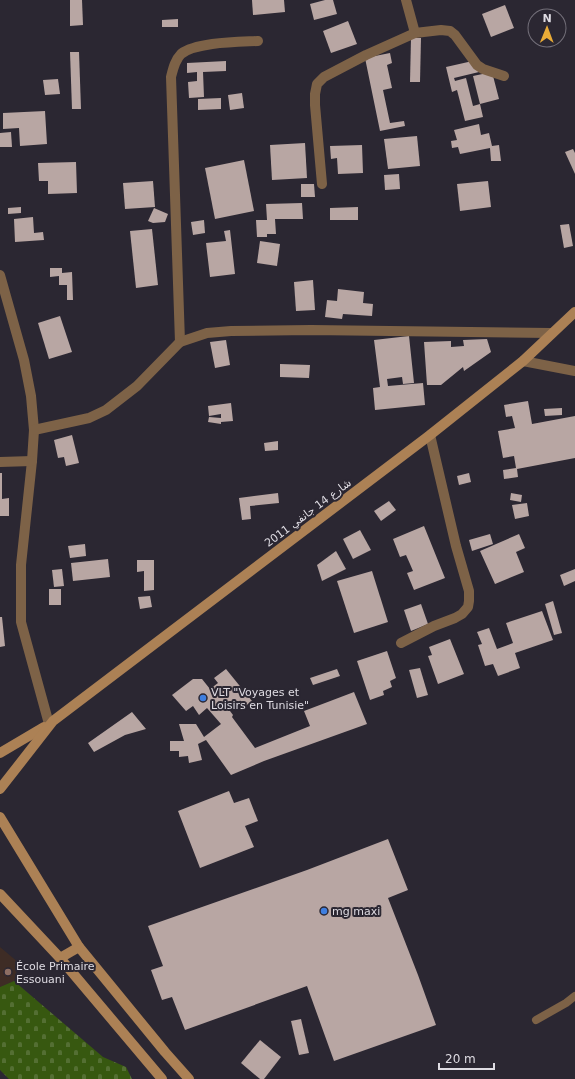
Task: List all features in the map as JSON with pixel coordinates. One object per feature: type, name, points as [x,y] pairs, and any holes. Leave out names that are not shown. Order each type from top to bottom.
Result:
[{"type":"main road","name":"شارع 14 جانفي 2011","points":[[0,753],[50,724],[430,435],[522,361],[575,312]]},
{"type":"main road","name":"شارع 14 جانفي 2011","points":[[0,789],[50,724]]},
{"type":"main road","points":[[0,817],[79,947],[189,1079]]},
{"type":"main road","points":[[0,894],[60,958],[162,1079]]},
{"type":"main road","points":[[60,958],[79,947]]},
{"type":"street","points":[[406,0],[415,33]]},
{"type":"street","points":[[322,184],[315,94],[317,84],[324,77],[366,55],[415,33],[441,30],[450,31],[455,35],[477,65],[483,69],[504,76]]},
{"type":"street","points":[[180,342],[172,77],[174,64],[181,55],[192,48],[204,45],[258,41]]},
{"type":"street","points":[[0,275],[24,360],[31,396],[34,430],[32,461],[20,565],[21,622],[50,724]]},
{"type":"street","points":[[34,430],[89,418],[106,410],[137,386],[180,342],[207,333],[231,331],[311,330],[552,333]]},
{"type":"street","points":[[522,361],[575,371]]},
{"type":"street","points":[[401,643],[462,614],[468,607],[469,601],[469,591],[456,546],[430,435]]},
{"type":"street","points":[[0,462],[32,461]]},
{"type":"lane","points":[[536,1020],[566,1003],[575,996]]},
{"type":"shaded area","name":"École Primaire Essouani","points":[[0,947],[19,963],[14,981],[0,987]]},
{"type":"green space","points":[[14,981],[103,1057],[126,1067],[132,1079],[9,1079],[0,1070],[0,987]]},
{"type":"building","points":[[70,0],[82,0],[83,25],[70,26]]},
{"type":"building","points":[[252,0],[284,0],[285,12],[253,15]]},
{"type":"building","points":[[325,0],[333,0],[337,14],[314,20],[310,4]]},
{"type":"building","points":[[505,5],[514,28],[491,37],[482,14]]},
{"type":"building","points":[[178,19],[178,27],[162,27],[162,20]]},
{"type":"building","points":[[348,21],[357,44],[331,53],[323,31]]},
{"type":"building","points":[[411,38],[421,38],[420,82],[410,82]]},
{"type":"building","points":[[70,52],[79,52],[81,109],[72,109]]},
{"type":"building","points":[[390,53],[392,63],[387,65],[392,88],[383,90],[390,123],[404,121],[405,126],[380,131],[365,58]]},
{"type":"building","points":[[477,60],[479,72],[454,78],[455,81],[466,78],[473,106],[480,104],[483,117],[465,121],[457,90],[452,92],[446,67]]},
{"type":"building","points":[[226,61],[226,71],[203,72],[204,97],[189,98],[188,82],[197,81],[197,72],[187,73],[187,63]]},
{"type":"building","points":[[492,72],[499,99],[480,104],[473,76]]},
{"type":"building","points":[[58,79],[60,94],[45,95],[43,80]]},
{"type":"building","points":[[242,93],[244,108],[230,110],[228,95]]},
{"type":"building","points":[[221,98],[221,109],[198,110],[198,99]]},
{"type":"building","points":[[45,111],[47,144],[20,146],[19,128],[3,129],[3,113]]},
{"type":"building","points":[[479,124],[481,135],[489,133],[492,146],[499,145],[501,161],[491,161],[490,148],[460,154],[458,147],[452,148],[451,141],[457,140],[454,130]]},
{"type":"building","points":[[11,132],[12,147],[0,147],[0,133]]},
{"type":"building","points":[[417,136],[420,166],[388,169],[384,139]]},
{"type":"building","points":[[305,143],[307,178],[272,180],[270,145]]},
{"type":"building","points":[[362,145],[363,173],[338,174],[337,158],[331,159],[330,146]]},
{"type":"building","points":[[573,149],[575,153],[575,174],[565,152]]},
{"type":"building","points":[[244,160],[254,211],[215,219],[205,168]]},
{"type":"building","points":[[76,162],[77,193],[48,194],[48,181],[39,181],[38,163]]},
{"type":"building","points":[[399,174],[400,189],[385,190],[384,175]]},
{"type":"building","points":[[153,181],[155,207],[125,209],[123,183]]},
{"type":"building","points":[[488,181],[491,207],[460,211],[457,184]]},
{"type":"building","points":[[301,184],[314,184],[315,197],[301,197]]},
{"type":"building","points":[[302,203],[303,219],[275,219],[276,234],[267,234],[267,237],[257,237],[256,220],[267,220],[266,204]]},
{"type":"building","points":[[21,207],[21,213],[8,214],[8,208]]},
{"type":"building","points":[[358,207],[358,220],[330,220],[330,208]]},
{"type":"building","points":[[154,208],[168,214],[165,222],[153,223],[148,221]]},
{"type":"building","points":[[33,217],[34,233],[43,232],[44,240],[15,242],[14,219]]},
{"type":"building","points":[[204,220],[205,233],[193,235],[191,222]]},
{"type":"building","points":[[569,224],[573,246],[564,248],[560,225]]},
{"type":"building","points":[[152,229],[158,285],[136,288],[130,231]]},
{"type":"building","points":[[230,230],[235,274],[210,277],[206,243],[226,241],[224,231]]},
{"type":"building","points":[[260,241],[280,244],[277,266],[257,263]]},
{"type":"building","points":[[50,268],[62,268],[62,273],[72,272],[73,300],[67,300],[67,285],[59,285],[59,276],[50,277]]},
{"type":"building","points":[[313,280],[315,310],[296,311],[294,282]]},
{"type":"building","points":[[338,289],[364,292],[363,303],[373,304],[372,316],[343,314],[342,319],[325,317],[327,300],[337,301]]},
{"type":"building","points":[[60,316],[72,352],[49,359],[38,323]]},
{"type":"building","points":[[409,336],[414,383],[403,384],[402,377],[387,379],[388,386],[423,383],[425,405],[375,410],[373,388],[380,387],[374,340]]},
{"type":"building","points":[[487,339],[491,352],[464,371],[463,367],[441,385],[427,385],[424,342],[451,341],[451,347],[464,346],[463,340]]},
{"type":"building","points":[[226,340],[230,365],[215,368],[210,342]]},
{"type":"building","points":[[280,364],[310,365],[309,378],[280,377]]},
{"type":"building","points":[[528,401],[532,424],[575,416],[575,458],[517,469],[518,477],[504,479],[503,470],[516,468],[514,456],[503,458],[498,431],[515,428],[512,416],[506,417],[504,405]]},
{"type":"building","points":[[231,403],[233,421],[221,422],[221,424],[208,422],[209,417],[221,418],[221,414],[209,416],[208,406]]},
{"type":"building","points":[[562,408],[562,415],[545,416],[544,409]]},
{"type":"building","points":[[72,435],[79,463],[66,466],[64,457],[58,458],[54,440]]},
{"type":"building","points":[[278,441],[278,450],[265,451],[264,443]]},
{"type":"building","points":[[0,473],[2,473],[2,499],[9,498],[9,516],[0,516]]},
{"type":"building","points":[[469,473],[471,482],[459,485],[457,476]]},
{"type":"building","points":[[278,493],[279,503],[250,506],[251,519],[242,520],[239,498]]},
{"type":"building","points":[[511,493],[522,495],[521,502],[510,500]]},
{"type":"building","points":[[389,501],[396,510],[381,521],[374,511]]},
{"type":"building","points":[[527,503],[529,516],[515,519],[512,505]]},
{"type":"building","points":[[424,526],[445,578],[414,590],[407,573],[413,571],[406,555],[400,557],[393,539]]},
{"type":"building","points":[[360,530],[371,550],[353,559],[343,539]]},
{"type":"building","points":[[490,534],[493,544],[472,551],[469,540]]},
{"type":"building","points":[[519,534],[525,548],[516,552],[524,572],[495,584],[480,551]]},
{"type":"building","points":[[85,544],[86,556],[70,558],[68,546]]},
{"type":"building","points":[[336,551],[346,569],[322,581],[317,565]]},
{"type":"building","points":[[108,559],[110,577],[73,581],[71,563]]},
{"type":"building","points":[[137,560],[154,560],[154,590],[144,591],[144,571],[137,572]]},
{"type":"building","points":[[62,569],[64,586],[54,587],[52,570]]},
{"type":"building","points":[[575,569],[575,581],[564,586],[560,575]]},
{"type":"building","points":[[372,571],[388,622],[354,633],[337,581]]},
{"type":"building","points":[[49,589],[61,589],[61,605],[49,605]]},
{"type":"building","points":[[150,596],[152,607],[140,609],[138,597]]},
{"type":"building","points":[[553,601],[562,633],[554,635],[545,604]]},
{"type":"building","points":[[421,604],[428,624],[411,631],[404,610]]},
{"type":"building","points":[[542,611],[553,640],[515,653],[520,668],[498,676],[493,664],[485,666],[478,645],[482,644],[477,632],[489,628],[497,649],[513,643],[506,623]]},
{"type":"building","points":[[0,617],[2,617],[5,646],[0,647]]},
{"type":"building","points":[[450,639],[464,674],[438,684],[428,656],[432,655],[429,647]]},
{"type":"building","points":[[387,651],[396,678],[390,681],[392,687],[383,691],[384,695],[370,700],[357,661]]},
{"type":"building","points":[[420,668],[428,695],[417,698],[409,670]]},
{"type":"building","points":[[226,669],[252,701],[240,710],[233,702],[227,707],[233,715],[232,717],[255,748],[310,726],[304,711],[354,692],[367,724],[264,761],[231,775],[206,740],[198,744],[202,760],[189,763],[188,756],[179,757],[179,751],[170,751],[170,741],[184,741],[179,724],[196,724],[204,737],[221,724],[207,708],[199,715],[193,706],[186,711],[172,695],[193,679],[202,679],[210,689],[218,683],[214,678]]},
{"type":"building","points":[[337,669],[340,676],[313,685],[310,678]]},
{"type":"building","points":[[132,712],[146,729],[125,735],[94,752],[88,743]]},
{"type":"building","points":[[229,791],[234,803],[249,798],[258,821],[245,826],[254,847],[200,868],[178,811]]},
{"type":"building","points":[[388,839],[408,890],[388,898],[436,1025],[334,1061],[307,986],[185,1030],[172,997],[162,1000],[151,970],[163,966],[148,926],[307,870]]},
{"type":"building","points":[[301,1019],[309,1053],[299,1055],[291,1021]]},
{"type":"building","points":[[260,1040],[281,1057],[264,1079],[260,1079],[241,1063]]},
{"type":"place","name":"VLT \"Voyages et Loisirs en Tunisie\"","points":[[203,698]]},
{"type":"place","name":"mg maxi","points":[[324,911]]},
{"type":"place","name":"École Primaire Essouani","points":[[8,972]]}]
